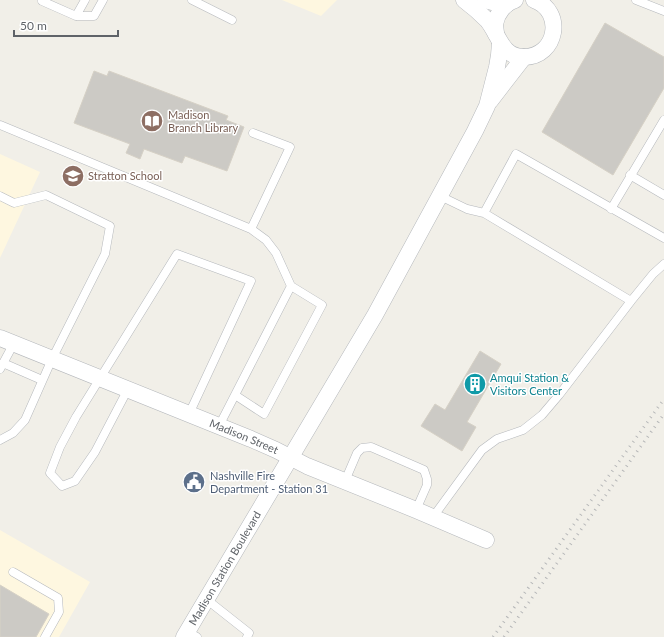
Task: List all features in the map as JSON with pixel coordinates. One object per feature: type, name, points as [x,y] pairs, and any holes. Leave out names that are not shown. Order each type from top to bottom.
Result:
[{"type":"street","points":[[464,0],[488,21],[506,50],[515,55],[524,57],[534,55],[542,51],[549,44],[553,35],[554,26],[552,7],[547,8],[534,0]]},
{"type":"street","points":[[485,0],[496,3],[511,2]]},
{"type":"street","points":[[487,106],[499,55],[495,24],[503,7],[511,2]]},
{"type":"street","points":[[487,106],[524,57]]},
{"type":"street","name":"Madison Station Boulevard","points":[[190,635],[206,599],[375,315],[487,106]]},
{"type":"street","name":"Madison Street","points":[[7,341],[219,426],[307,466],[486,540]]},
{"type":"lane","points":[[43,0],[42,1],[76,16],[94,16],[103,0]]},
{"type":"lane","points":[[76,16],[85,0]]},
{"type":"lane","points":[[192,0],[232,20]]},
{"type":"lane","points":[[636,0],[664,11]]},
{"type":"lane","points":[[611,209],[664,120]]},
{"type":"lane","points":[[0,125],[251,229],[266,240],[276,253],[291,286],[322,305],[264,414],[235,395]]},
{"type":"lane","points":[[251,229],[290,147],[252,133]]},
{"type":"lane","points":[[484,213],[516,154],[664,238]]},
{"type":"lane","points":[[630,176],[664,195]]},
{"type":"lane","points":[[0,196],[14,203],[46,195],[110,226],[105,254],[52,359],[24,420],[13,433],[0,440]]},
{"type":"lane","points":[[440,196],[467,209],[484,213],[631,301]]},
{"type":"lane","points":[[128,389],[95,452],[76,481],[62,486],[50,473],[60,447],[76,417],[177,254],[251,281],[189,414]]},
{"type":"lane","points":[[433,517],[482,450],[497,439],[522,430],[542,415],[631,301],[653,274],[664,264]]},
{"type":"lane","points":[[219,426],[291,286]]},
{"type":"lane","points":[[7,341],[2,366],[42,380]]},
{"type":"lane","points":[[345,481],[357,453],[362,448],[371,447],[424,470],[427,485],[416,510]]},
{"type":"lane","points":[[13,572],[58,598],[59,612],[45,637]]},
{"type":"lane","points":[[206,599],[249,633],[247,637]]},
{"type":"shaded area","points":[[282,0],[337,0],[321,16]]},
{"type":"shaded area","points":[[0,154],[40,172],[0,258]]},
{"type":"shaded area","points":[[0,530],[90,582],[59,637],[0,637]]},
{"type":"building","points":[[605,23],[664,57],[664,88],[613,175],[542,132]]},
{"type":"building","name":"Madison Branch Library","points":[[94,71],[107,76],[109,71],[228,116],[226,120],[244,127],[227,171],[185,156],[182,163],[144,149],[140,159],[126,153],[130,144],[74,123]]},
{"type":"building","name":"Amqui Station & Visitors Center","points":[[480,351],[501,364],[467,422],[476,427],[462,451],[421,426],[435,404],[445,410]]},
{"type":"building","points":[[0,585],[49,614],[36,637],[0,637]]},
{"type":"railway","points":[[493,637],[664,399]]},
{"type":"railway","points":[[504,637],[664,414]]},
{"type":"place","name":"Madison Branch Library","points":[[152,121]]},
{"type":"place","name":"Stratton School","points":[[73,176]]},
{"type":"place","name":"Amqui Station & Visitors Center","points":[[475,384]]},
{"type":"place","name":"Nashville Fire Department - Station 31","points":[[194,482]]}]
